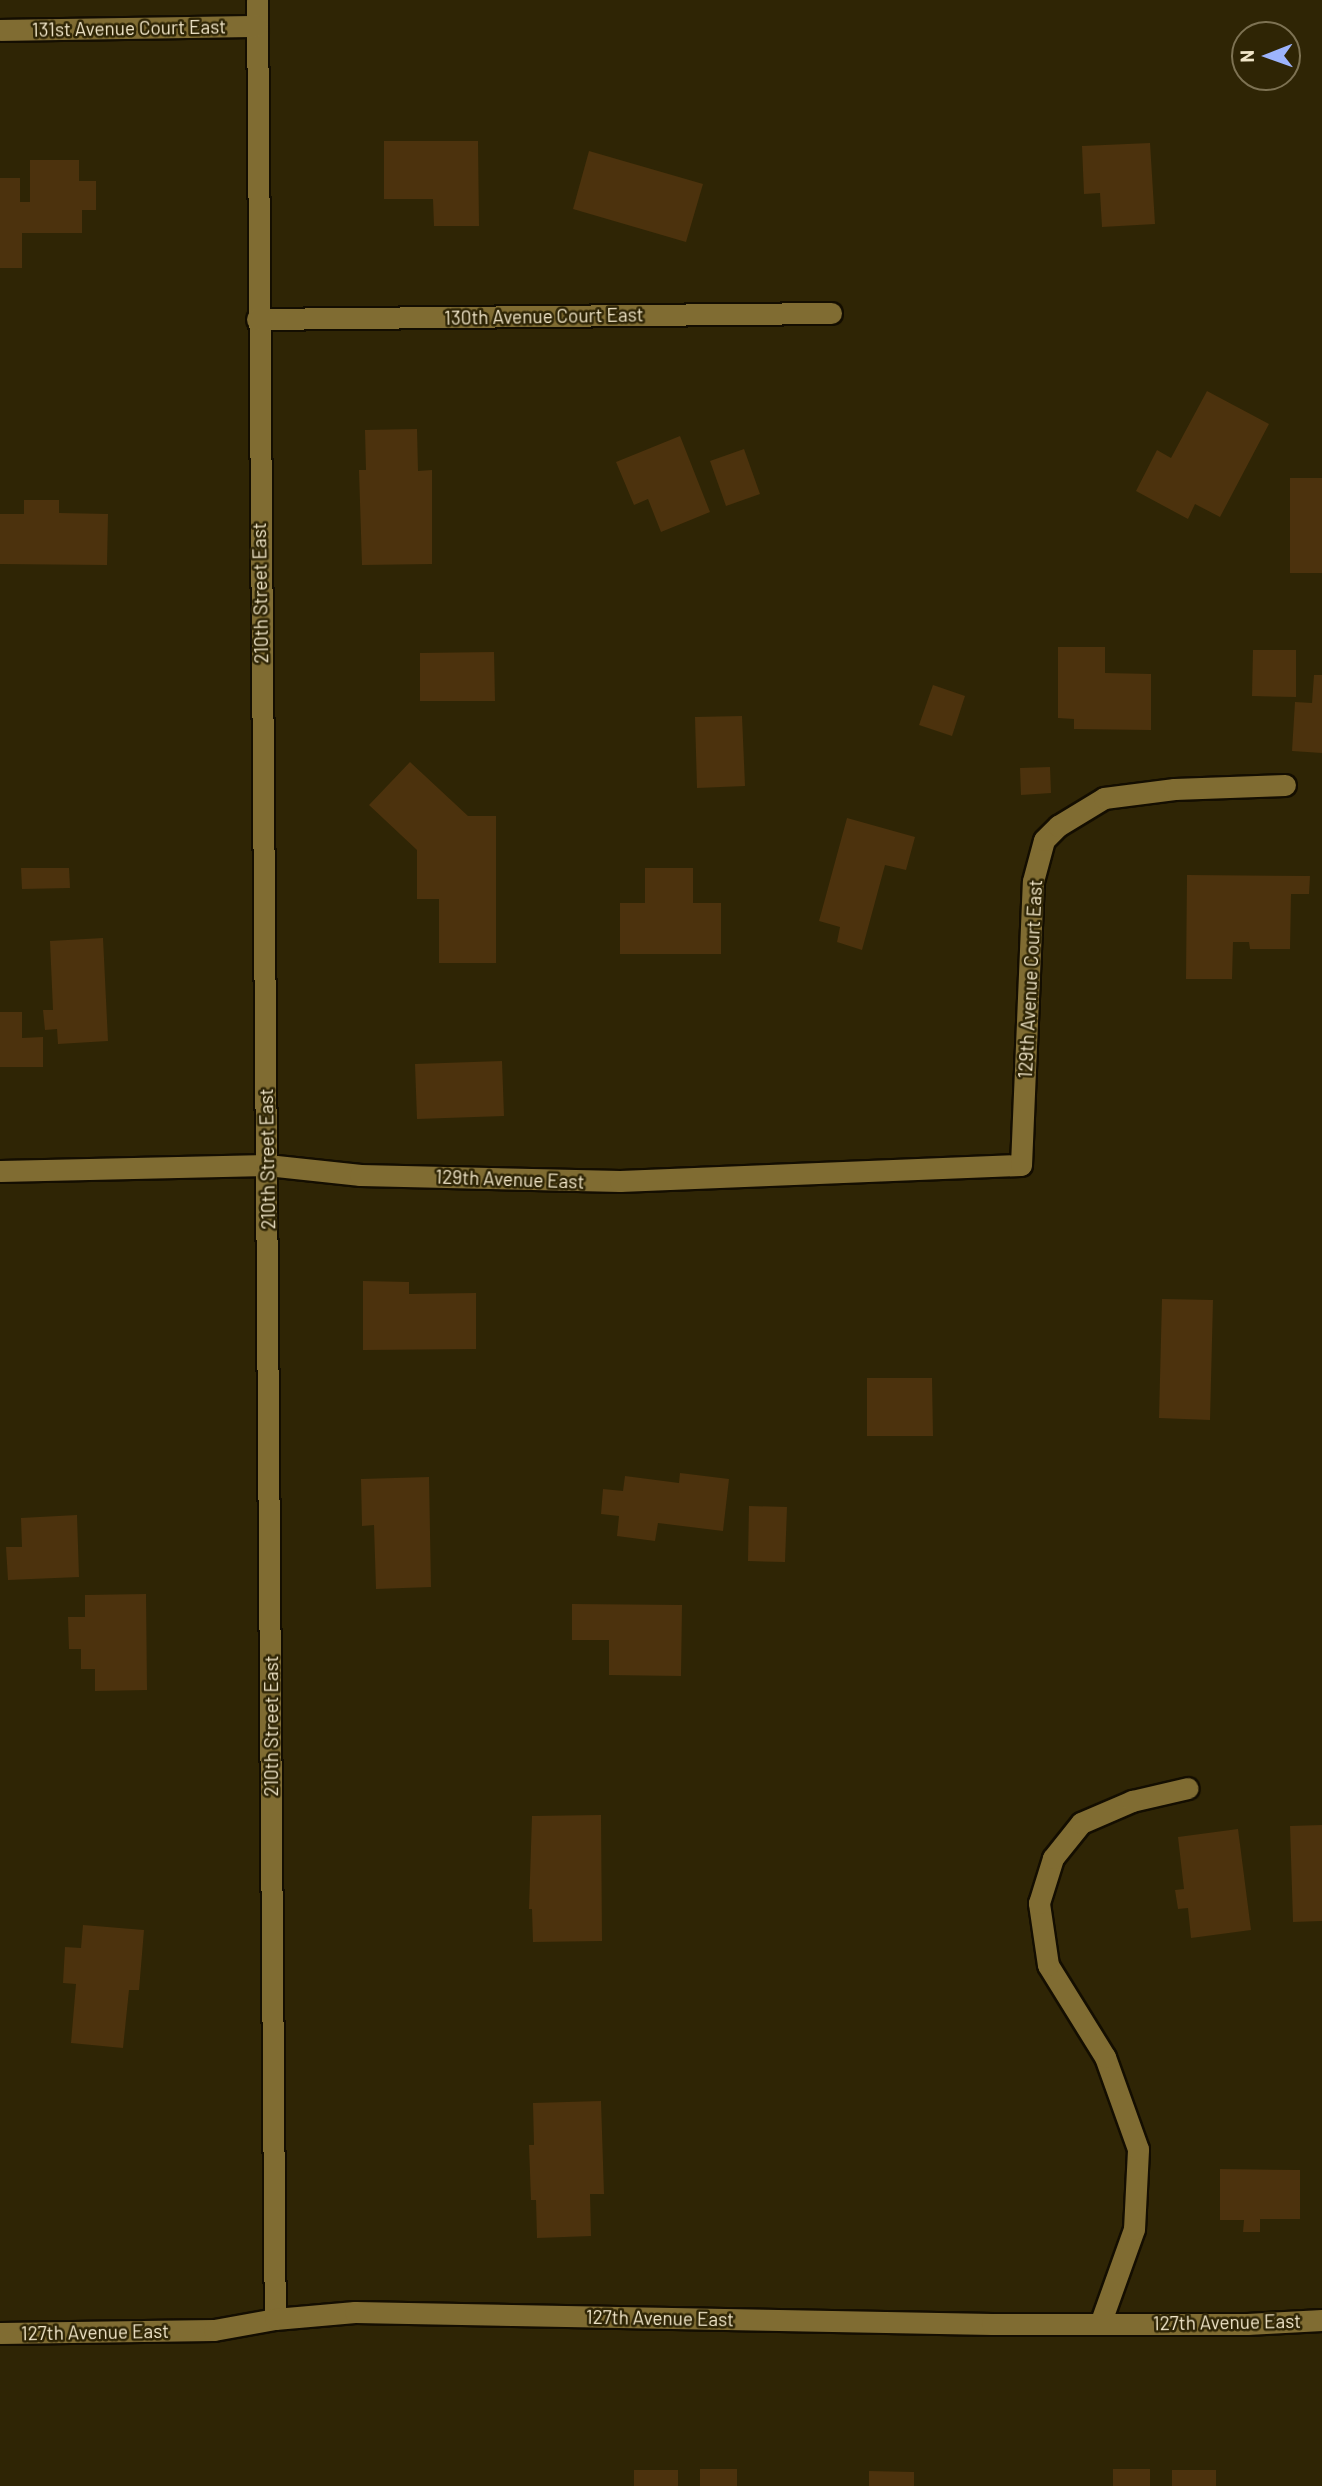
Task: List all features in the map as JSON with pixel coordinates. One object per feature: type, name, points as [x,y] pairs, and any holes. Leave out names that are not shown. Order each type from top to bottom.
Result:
[{"type":"street","name":"210th Street East","points":[[257,0],[257,319],[267,1165],[275,2319]]},
{"type":"street","name":"131st Avenue Court East","points":[[0,30],[257,26]]},
{"type":"street","name":"130th Avenue Court East","points":[[257,319],[831,313]]},
{"type":"street","name":"129th Avenue Court East","points":[[1021,1165],[1033,881],[1045,840],[1058,826],[1104,798],[1174,789],[1285,785]]},
{"type":"street","name":"129th Avenue East","points":[[0,1171],[267,1165],[360,1175],[620,1181],[1021,1165]]},
{"type":"street","points":[[1100,2324],[1134,2229],[1138,2149],[1105,2057],[1048,1965],[1039,1903],[1053,1857],[1082,1823],[1132,1801],[1188,1788]]},
{"type":"street","name":"127th Avenue East","points":[[0,2333],[214,2330],[275,2319],[355,2312],[1100,2324],[1247,2324],[1322,2320]]},
{"type":"building","points":[[384,141],[478,141],[479,226],[434,226],[433,199],[384,199]]},
{"type":"building","points":[[1150,143],[1155,224],[1102,227],[1100,193],[1084,194],[1082,146]]},
{"type":"building","points":[[589,151],[703,184],[686,242],[573,209]]},
{"type":"building","points":[[30,160],[79,160],[79,181],[96,181],[96,210],[82,210],[82,233],[22,233],[22,268],[0,268],[0,178],[20,178],[20,202],[30,202]]},
{"type":"building","points":[[1207,391],[1269,424],[1220,517],[1195,504],[1188,519],[1136,491],[1157,450],[1171,458]]},
{"type":"building","points":[[417,429],[418,471],[432,470],[432,564],[362,565],[359,470],[366,470],[365,430]]},
{"type":"building","points":[[680,436],[710,512],[661,532],[648,499],[634,505],[616,462]]},
{"type":"building","points":[[744,449],[760,494],[726,506],[710,461]]},
{"type":"building","points":[[1290,478],[1322,478],[1322,573],[1290,573]]},
{"type":"building","points":[[24,500],[59,500],[59,513],[108,514],[107,565],[0,564],[0,514],[24,514]]},
{"type":"building","points":[[1058,647],[1105,647],[1105,673],[1151,674],[1151,730],[1074,729],[1074,719],[1058,718]]},
{"type":"building","points":[[1253,650],[1296,650],[1296,697],[1252,696]]},
{"type":"building","points":[[494,652],[495,701],[420,701],[420,653]]},
{"type":"building","points":[[1314,675],[1322,675],[1322,753],[1292,751],[1295,702],[1312,703]]},
{"type":"building","points":[[933,685],[965,696],[952,736],[919,725]]},
{"type":"building","points":[[742,716],[745,786],[697,788],[695,717]]},
{"type":"building","points":[[410,762],[468,816],[496,816],[496,963],[439,963],[439,899],[417,899],[417,850],[369,805]]},
{"type":"building","points":[[1050,767],[1051,793],[1021,795],[1020,768]]},
{"type":"building","points":[[847,818],[915,837],[906,870],[885,865],[862,950],[837,942],[840,927],[819,921]]},
{"type":"building","points":[[21,868],[69,868],[70,888],[22,889]]},
{"type":"building","points":[[645,868],[693,868],[693,903],[721,903],[721,954],[620,954],[620,903],[645,903]]},
{"type":"building","points":[[1187,875],[1310,876],[1309,894],[1291,894],[1290,949],[1250,949],[1249,942],[1233,942],[1232,979],[1186,979]]},
{"type":"building","points":[[103,938],[108,1041],[58,1044],[57,1029],[45,1030],[43,1010],[53,1010],[50,941]]},
{"type":"building","points":[[0,1012],[22,1012],[22,1038],[43,1037],[43,1067],[0,1067]]},
{"type":"building","points":[[502,1061],[504,1116],[417,1119],[415,1064]]},
{"type":"building","points":[[363,1281],[409,1282],[409,1294],[476,1293],[476,1349],[363,1350]]},
{"type":"building","points":[[1162,1299],[1213,1300],[1210,1420],[1159,1418]]},
{"type":"building","points":[[867,1378],[932,1378],[933,1436],[867,1436]]},
{"type":"building","points":[[680,1473],[729,1479],[723,1531],[658,1523],[655,1541],[617,1536],[619,1516],[601,1514],[603,1489],[623,1491],[625,1476],[679,1483]]},
{"type":"building","points":[[429,1477],[431,1587],[376,1589],[374,1525],[362,1526],[361,1479]]},
{"type":"building","points":[[749,1506],[787,1507],[785,1562],[748,1561]]},
{"type":"building","points":[[77,1515],[79,1577],[8,1580],[6,1547],[22,1547],[21,1518]]},
{"type":"building","points":[[146,1594],[147,1690],[95,1691],[95,1669],[81,1669],[81,1649],[69,1649],[68,1617],[85,1617],[85,1595]]},
{"type":"building","points":[[572,1604],[682,1605],[681,1676],[609,1675],[609,1640],[572,1640]]},
{"type":"building","points":[[601,1815],[602,1941],[533,1942],[532,1909],[529,1909],[532,1816]]},
{"type":"building","points":[[1322,1825],[1322,1921],[1293,1922],[1290,1826]]},
{"type":"building","points":[[1238,1829],[1251,1930],[1191,1938],[1188,1908],[1178,1909],[1175,1890],[1184,1889],[1178,1837]]},
{"type":"building","points":[[83,1925],[144,1930],[139,1990],[129,1990],[123,2048],[71,2043],[76,1984],[63,1983],[65,1947],[81,1948]]},
{"type":"building","points":[[601,2101],[604,2194],[590,2194],[591,2236],[537,2238],[536,2200],[531,2200],[529,2145],[534,2145],[533,2103]]},
{"type":"building","points":[[1220,2169],[1300,2170],[1300,2219],[1260,2219],[1260,2232],[1243,2232],[1244,2220],[1220,2220]]},
{"type":"building","points":[[700,2469],[737,2469],[737,2486],[700,2486]]},
{"type":"building","points":[[1113,2469],[1150,2469],[1150,2486],[1113,2486]]},
{"type":"building","points":[[634,2470],[678,2470],[678,2486],[634,2486]]},
{"type":"building","points":[[1172,2470],[1216,2470],[1216,2486],[1172,2486]]},
{"type":"building","points":[[869,2471],[914,2472],[914,2486],[869,2486]]}]
